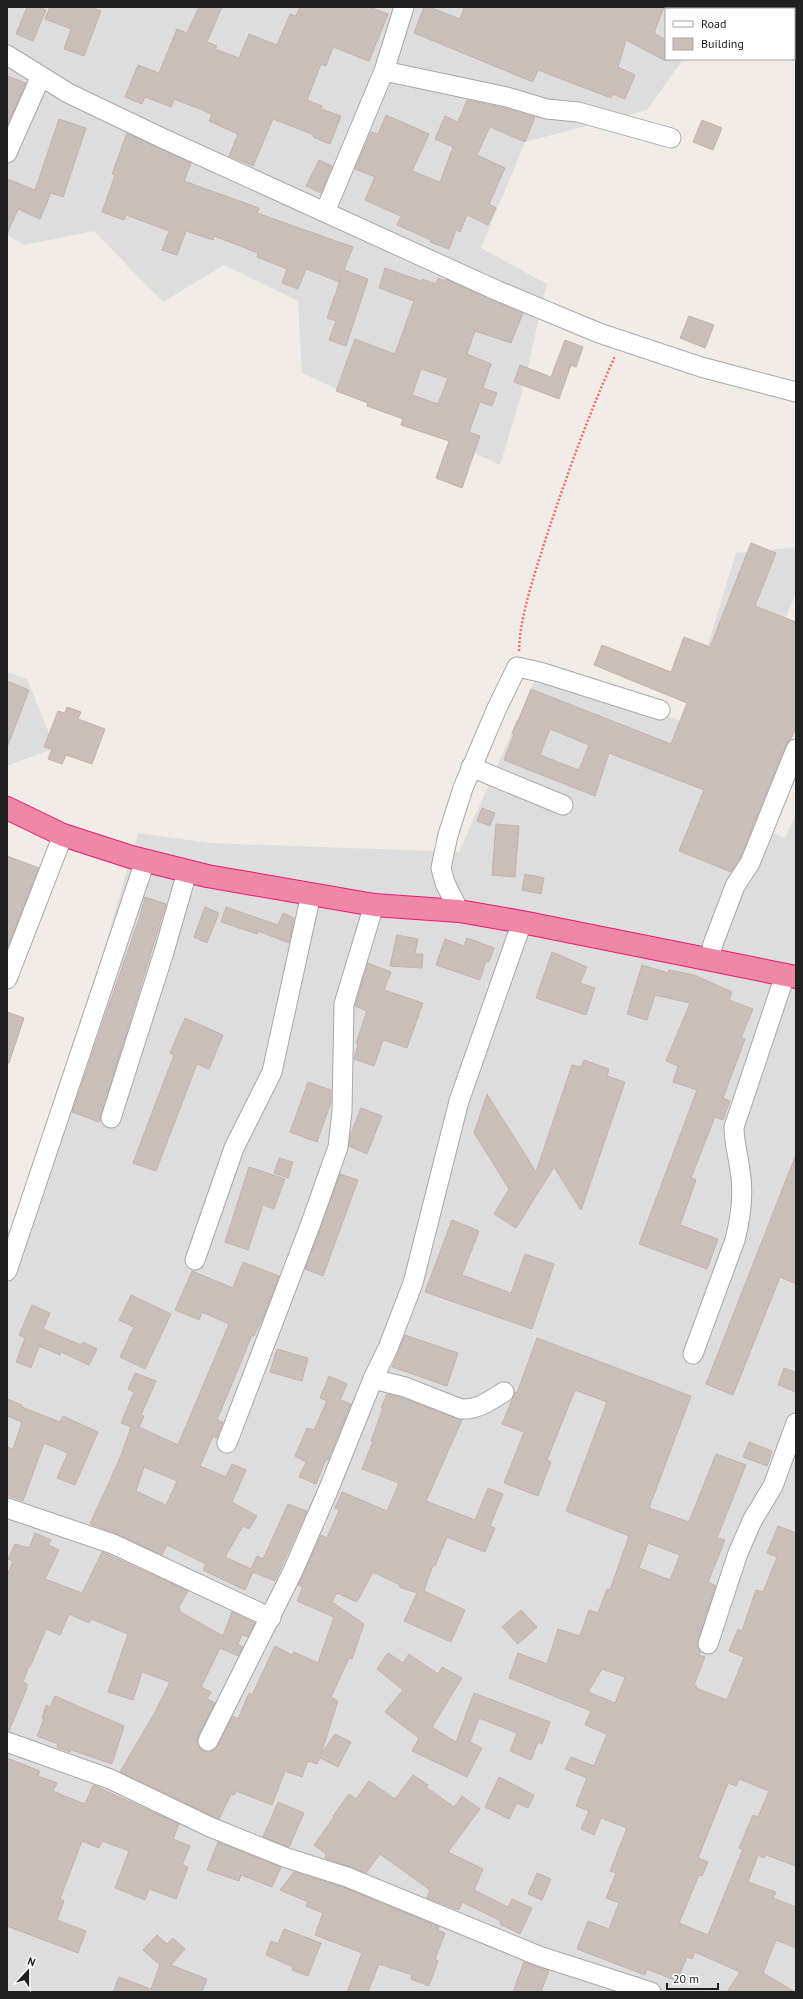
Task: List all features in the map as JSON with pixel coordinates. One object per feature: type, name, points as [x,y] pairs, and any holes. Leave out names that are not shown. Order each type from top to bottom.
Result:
[{"type":"highway","points":[[7,808],[63,835],[145,861],[187,872],[374,905],[459,911],[522,922],[790,976]]},
{"type":"street","points":[[325,212],[384,70],[404,7]]},
{"type":"street","points":[[7,55],[68,93],[498,291],[622,341],[701,367],[796,392]]},
{"type":"street","points":[[384,70],[507,97],[547,109],[578,112],[671,138]]},
{"type":"street","points":[[7,152],[41,76]]},
{"type":"street","points":[[459,911],[445,883],[441,868],[448,835],[472,767],[497,708],[517,667],[540,672],[660,710]]},
{"type":"street","points":[[709,959],[735,886],[750,863],[796,750]]},
{"type":"street","points":[[472,767],[563,804]]},
{"type":"street","points":[[7,979],[63,835]]},
{"type":"street","points":[[7,1271],[145,861]]},
{"type":"street","points":[[111,1118],[164,952],[187,872]]},
{"type":"street","points":[[195,1260],[234,1148],[272,1072],[311,894]]},
{"type":"street","points":[[227,1443],[312,1223],[338,1147],[342,1111],[344,1004],[374,905]]},
{"type":"street","points":[[208,1741],[271,1618],[327,1493],[373,1379],[388,1348],[413,1283],[459,1101],[522,922]]},
{"type":"street","points":[[693,1354],[736,1240],[742,1214],[740,1171],[734,1139],[734,1127],[790,976]]},
{"type":"street","points":[[373,1379],[405,1387],[461,1409],[470,1410],[479,1407],[504,1392]]},
{"type":"street","points":[[708,1644],[738,1553],[752,1521],[773,1486],[796,1423]]},
{"type":"street","points":[[7,1508],[113,1544],[271,1618]]},
{"type":"street","points":[[7,1742],[110,1779],[210,1827],[287,1858],[347,1878],[539,1956],[651,1992]]},
{"type":"path","points":[[517,667],[519,639],[532,582],[552,519],[589,420],[622,341]]},
{"type":"shaded area","points":[[7,7],[719,7],[665,8],[665,60],[682,60],[647,110],[525,142],[481,248],[547,284],[522,392],[500,465],[302,373],[298,301],[224,265],[163,302],[94,231],[24,245],[7,235]]},
{"type":"shaded area","points":[[796,547],[796,593],[708,802],[785,838],[796,813],[796,1992],[7,1992],[7,1230],[15,1233],[36,1182],[138,833],[210,843],[459,852],[538,673],[684,722],[736,553]]},
{"type":"shaded area","points":[[7,672],[27,679],[55,748],[7,766]]},
{"type":"building","points":[[27,7],[38,7],[46,10],[33,41],[16,34]]},
{"type":"building","points":[[50,7],[91,7],[101,11],[84,56],[64,49],[71,29],[45,19]]},
{"type":"building","points":[[199,7],[222,7],[207,42],[217,46],[215,49],[239,58],[249,34],[277,45],[290,14],[296,16],[300,7],[369,7],[388,14],[369,61],[333,47],[326,66],[321,64],[307,100],[322,106],[321,109],[341,116],[330,144],[313,137],[314,135],[273,119],[253,166],[229,156],[238,134],[209,121],[212,114],[174,99],[171,107],[145,97],[142,104],[125,97],[138,65],[159,73],[177,29],[187,33]]},
{"type":"building","points":[[424,7],[429,7],[460,19],[464,7],[664,7],[654,33],[665,39],[666,61],[626,40],[618,67],[635,75],[625,99],[613,94],[611,98],[538,70],[533,82],[414,33]]},
{"type":"building","points":[[7,76],[26,83],[7,126]]},
{"type":"building","points":[[467,100],[504,108],[535,117],[525,142],[490,127],[477,155],[505,168],[489,204],[496,208],[488,225],[467,215],[460,232],[456,230],[449,249],[430,242],[431,240],[397,225],[401,216],[365,200],[375,177],[355,169],[371,132],[378,134],[386,115],[429,134],[412,171],[440,182],[453,147],[435,139],[445,116],[458,122]]},
{"type":"building","points":[[59,119],[86,128],[63,197],[51,193],[40,219],[18,209],[7,234],[7,179],[35,190]]},
{"type":"building","points":[[702,120],[722,128],[713,150],[693,142]]},
{"type":"building","points":[[127,133],[191,163],[184,181],[259,208],[257,213],[353,247],[344,270],[368,279],[346,346],[329,340],[336,321],[327,318],[340,282],[306,269],[298,289],[282,283],[287,269],[257,257],[258,253],[214,236],[213,240],[186,231],[177,255],[162,250],[169,231],[126,215],[124,220],[102,212],[115,175],[112,174]]},
{"type":"building","points":[[319,160],[332,166],[321,193],[306,186]]},
{"type":"building","points":[[385,268],[421,281],[422,279],[436,284],[438,278],[446,281],[446,279],[523,313],[511,343],[475,331],[467,354],[491,364],[483,388],[497,393],[492,406],[480,402],[469,432],[480,436],[462,488],[436,478],[449,441],[401,425],[403,419],[367,406],[368,403],[336,391],[355,339],[395,354],[414,301],[379,288]],"holes":[[[421,369],[448,378],[438,404],[412,395]]]},
{"type":"building","points":[[689,316],[714,325],[705,348],[680,338]]},
{"type":"building","points":[[565,340],[583,347],[576,367],[571,365],[559,399],[514,382],[520,365],[551,377]]},
{"type":"building","points":[[751,543],[776,553],[755,606],[796,622],[796,727],[791,739],[786,745],[740,858],[731,872],[679,851],[704,790],[609,753],[595,796],[504,760],[514,734],[512,733],[531,689],[671,744],[687,703],[594,665],[602,645],[671,672],[684,637],[710,647]],"holes":[[[550,729],[589,745],[579,770],[540,755]]]},
{"type":"building","points":[[7,681],[29,690],[8,745],[7,745]]},
{"type":"building","points":[[67,707],[81,712],[78,719],[105,729],[92,764],[66,755],[62,764],[48,759],[52,749],[44,747],[58,711],[65,713]]},
{"type":"building","points":[[482,808],[495,813],[490,826],[477,821]]},
{"type":"building","points":[[496,824],[519,826],[515,877],[492,875]]},
{"type":"building","points":[[7,856],[39,868],[7,949]]},
{"type":"building","points":[[525,874],[544,878],[541,894],[522,890]]},
{"type":"building","points":[[145,897],[166,904],[99,1122],[72,1112],[140,916]]},
{"type":"building","points":[[205,907],[219,913],[207,943],[194,937]]},
{"type":"building","points":[[226,907],[278,925],[283,913],[294,918],[289,943],[258,931],[257,934],[221,922]]},
{"type":"building","points":[[397,935],[418,939],[415,954],[423,954],[422,968],[390,966]]},
{"type":"building","points":[[467,938],[494,948],[489,962],[486,961],[480,980],[436,965],[445,939],[464,946]]},
{"type":"building","points":[[552,952],[587,967],[580,983],[595,988],[586,1015],[536,998]]},
{"type":"building","points":[[368,963],[391,972],[384,990],[423,1003],[407,1048],[383,1040],[374,1066],[354,1059],[358,1044],[356,1043],[367,1011],[355,1006]]},
{"type":"building","points":[[642,965],[668,973],[669,970],[694,975],[732,992],[729,1000],[753,1009],[741,1038],[745,1039],[723,1098],[730,1101],[723,1120],[715,1117],[691,1178],[696,1180],[680,1225],[718,1239],[707,1269],[639,1244],[697,1090],[673,1082],[678,1066],[666,1061],[690,1003],[655,995],[647,1020],[627,1014]]},
{"type":"building","points":[[7,1012],[24,1018],[9,1063],[7,1063]]},
{"type":"building","points":[[185,1018],[223,1035],[209,1069],[197,1064],[156,1171],[133,1163],[174,1055],[170,1053]]},
{"type":"building","points":[[584,1060],[609,1069],[607,1076],[625,1082],[581,1210],[554,1167],[516,1228],[494,1214],[509,1189],[474,1133],[487,1094],[536,1172],[572,1065],[581,1067]]},
{"type":"building","points":[[308,1082],[331,1090],[331,1102],[317,1142],[290,1132]]},
{"type":"building","points":[[361,1108],[382,1116],[367,1154],[349,1146],[350,1136]]},
{"type":"building","points":[[795,1157],[796,1284],[780,1277],[733,1395],[706,1384]]},
{"type":"building","points":[[279,1158],[293,1162],[288,1178],[274,1173]]},
{"type":"building","points":[[249,1167],[285,1179],[274,1209],[263,1205],[248,1250],[225,1242]]},
{"type":"building","points":[[340,1174],[358,1180],[323,1276],[305,1269]]},
{"type":"building","points":[[452,1220],[479,1231],[462,1275],[511,1293],[525,1254],[554,1264],[532,1329],[425,1292]]},
{"type":"building","points":[[243,1262],[279,1276],[265,1313],[254,1336],[252,1335],[217,1420],[223,1422],[217,1438],[213,1436],[200,1466],[226,1477],[232,1464],[246,1470],[232,1502],[257,1516],[249,1529],[243,1526],[225,1557],[251,1569],[257,1556],[263,1559],[288,1504],[307,1511],[275,1581],[253,1572],[245,1590],[203,1570],[206,1564],[167,1545],[162,1555],[118,1534],[90,1524],[120,1458],[131,1427],[121,1423],[134,1392],[128,1389],[135,1373],[156,1381],[141,1415],[144,1416],[139,1427],[178,1445],[229,1324],[202,1312],[199,1320],[175,1310],[192,1271],[233,1288]],"holes":[[[144,1467],[177,1481],[166,1505],[136,1491]]]},
{"type":"building","points":[[131,1295],[171,1314],[145,1369],[120,1357],[134,1327],[119,1320]]},
{"type":"building","points":[[32,1305],[50,1313],[43,1329],[81,1345],[83,1342],[97,1349],[89,1365],[61,1352],[60,1355],[39,1346],[31,1368],[16,1362],[25,1338],[19,1335]]},
{"type":"building","points":[[405,1335],[458,1353],[447,1386],[392,1367]]},
{"type":"building","points":[[537,1338],[691,1396],[649,1508],[689,1522],[716,1454],[746,1465],[717,1538],[725,1540],[708,1582],[716,1586],[698,1641],[697,1647],[700,1651],[699,1655],[705,1657],[694,1685],[697,1686],[696,1688],[727,1700],[744,1657],[729,1651],[738,1629],[742,1631],[756,1590],[763,1592],[777,1557],[767,1553],[778,1526],[796,1533],[796,1866],[766,1855],[764,1858],[758,1855],[748,1882],[776,1892],[773,1898],[796,1907],[796,1948],[776,1940],[763,1973],[795,1992],[727,1992],[740,1972],[695,1952],[692,1959],[687,1957],[677,1981],[647,1969],[645,1975],[577,1949],[588,1921],[609,1929],[619,1903],[606,1898],[616,1873],[610,1871],[627,1828],[601,1818],[594,1835],[581,1829],[589,1811],[576,1806],[587,1778],[565,1769],[571,1757],[594,1766],[607,1734],[585,1725],[591,1711],[509,1678],[518,1653],[547,1664],[558,1629],[580,1636],[589,1610],[598,1613],[607,1589],[610,1590],[629,1536],[566,1511],[607,1402],[575,1390],[547,1460],[551,1462],[538,1496],[504,1483],[524,1432],[502,1424],[515,1392],[517,1393]],"holes":[[[648,1543],[680,1555],[670,1580],[639,1568]],[[602,1669],[625,1677],[615,1703],[588,1692]],[[739,1779],[769,1791],[758,1817],[753,1815],[739,1848],[743,1849],[708,1935],[679,1923],[699,1875],[702,1876],[708,1862],[698,1858],[728,1783],[736,1786]]]},
{"type":"building","points":[[277,1349],[308,1358],[302,1381],[270,1372]]},
{"type":"building","points":[[784,1368],[796,1372],[796,1392],[778,1385]]},
{"type":"building","points":[[329,1376],[347,1384],[340,1400],[351,1404],[328,1460],[326,1459],[316,1484],[299,1477],[306,1462],[295,1456],[307,1428],[314,1430],[327,1401],[320,1398]]},
{"type":"building","points":[[387,1394],[462,1420],[426,1501],[475,1520],[488,1488],[503,1494],[490,1526],[495,1528],[485,1552],[447,1537],[435,1566],[433,1565],[424,1591],[465,1610],[451,1642],[404,1621],[417,1593],[399,1587],[400,1585],[373,1572],[357,1602],[337,1593],[332,1602],[364,1624],[352,1659],[349,1658],[331,1697],[338,1701],[321,1754],[335,1734],[351,1742],[338,1767],[320,1758],[317,1764],[308,1761],[302,1777],[285,1771],[272,1805],[236,1791],[234,1795],[231,1794],[219,1819],[120,1772],[154,1714],[170,1682],[142,1672],[133,1700],[108,1692],[128,1634],[91,1619],[89,1623],[69,1614],[60,1635],[46,1629],[23,1682],[27,1684],[27,1688],[9,1731],[7,1731],[7,1575],[13,1561],[8,1559],[15,1544],[29,1548],[35,1533],[51,1540],[48,1545],[59,1550],[45,1579],[82,1593],[102,1552],[188,1591],[179,1607],[179,1611],[223,1636],[232,1612],[255,1623],[248,1637],[242,1635],[238,1644],[243,1647],[238,1656],[220,1648],[201,1687],[211,1692],[207,1699],[215,1703],[198,1736],[199,1747],[203,1751],[209,1752],[214,1750],[233,1716],[238,1719],[249,1693],[252,1695],[275,1646],[292,1655],[294,1652],[318,1663],[334,1617],[297,1601],[303,1587],[298,1585],[321,1535],[327,1538],[339,1510],[335,1508],[342,1492],[387,1511],[399,1483],[362,1469],[373,1441],[371,1441]]},
{"type":"building","points":[[7,1399],[22,1405],[22,1407],[60,1422],[63,1416],[98,1432],[75,1485],[57,1478],[68,1453],[44,1443],[23,1501],[7,1495],[7,1447],[13,1449],[22,1422],[7,1416]]},
{"type":"building","points":[[749,1442],[772,1451],[767,1466],[743,1457]]},
{"type":"building","points":[[521,1610],[537,1627],[518,1644],[502,1627]]},
{"type":"building","points":[[388,1653],[403,1663],[409,1654],[438,1674],[442,1667],[462,1678],[432,1727],[456,1742],[474,1693],[550,1722],[542,1744],[538,1742],[531,1760],[510,1751],[517,1733],[479,1718],[470,1742],[482,1748],[467,1777],[412,1751],[419,1738],[385,1712],[403,1690],[377,1669]]},
{"type":"building","points":[[55,1696],[124,1726],[112,1764],[71,1750],[70,1752],[57,1747],[58,1744],[37,1736],[44,1719],[42,1718],[46,1705],[50,1707]]},
{"type":"building","points":[[7,1758],[40,1771],[38,1776],[57,1783],[53,1791],[85,1804],[93,1785],[179,1824],[173,1839],[190,1846],[182,1865],[188,1867],[176,1899],[149,1889],[145,1900],[115,1888],[129,1851],[102,1841],[99,1848],[82,1841],[60,1899],[64,1901],[57,1920],[86,1931],[78,1953],[7,1926]]},
{"type":"building","points":[[413,1775],[428,1785],[426,1787],[454,1807],[462,1796],[480,1809],[448,1852],[483,1869],[474,1890],[508,1907],[512,1899],[532,1908],[520,1934],[500,1924],[501,1921],[462,1902],[459,1910],[427,1898],[430,1890],[380,1854],[366,1873],[325,1858],[326,1854],[314,1845],[349,1794],[356,1799],[369,1781],[395,1799]]},
{"type":"building","points":[[499,1777],[534,1795],[528,1808],[517,1803],[509,1819],[485,1807]]},
{"type":"building","points":[[278,1802],[304,1813],[289,1847],[263,1837]]},
{"type":"building","points":[[218,1842],[281,1867],[272,1887],[241,1875],[239,1881],[207,1870]]},
{"type":"building","points":[[294,1872],[343,1887],[439,1927],[438,1930],[445,1933],[435,1959],[438,1961],[429,1986],[411,1979],[412,1975],[379,1964],[368,1992],[347,1992],[362,1953],[315,1935],[323,1913],[306,1906],[308,1902],[280,1890]]},
{"type":"building","points":[[537,1873],[551,1879],[542,1900],[528,1894]]},
{"type":"building","points":[[284,1929],[321,1943],[308,1976],[292,1970],[293,1967],[266,1955],[271,1941],[278,1944]]},
{"type":"building","points":[[157,1935],[167,1944],[173,1938],[185,1949],[171,1965],[207,1979],[202,1992],[113,1992],[119,1977],[151,1989],[160,1965],[143,1950]]},
{"type":"building","points":[[524,1962],[549,1971],[541,1992],[513,1992]]}]
